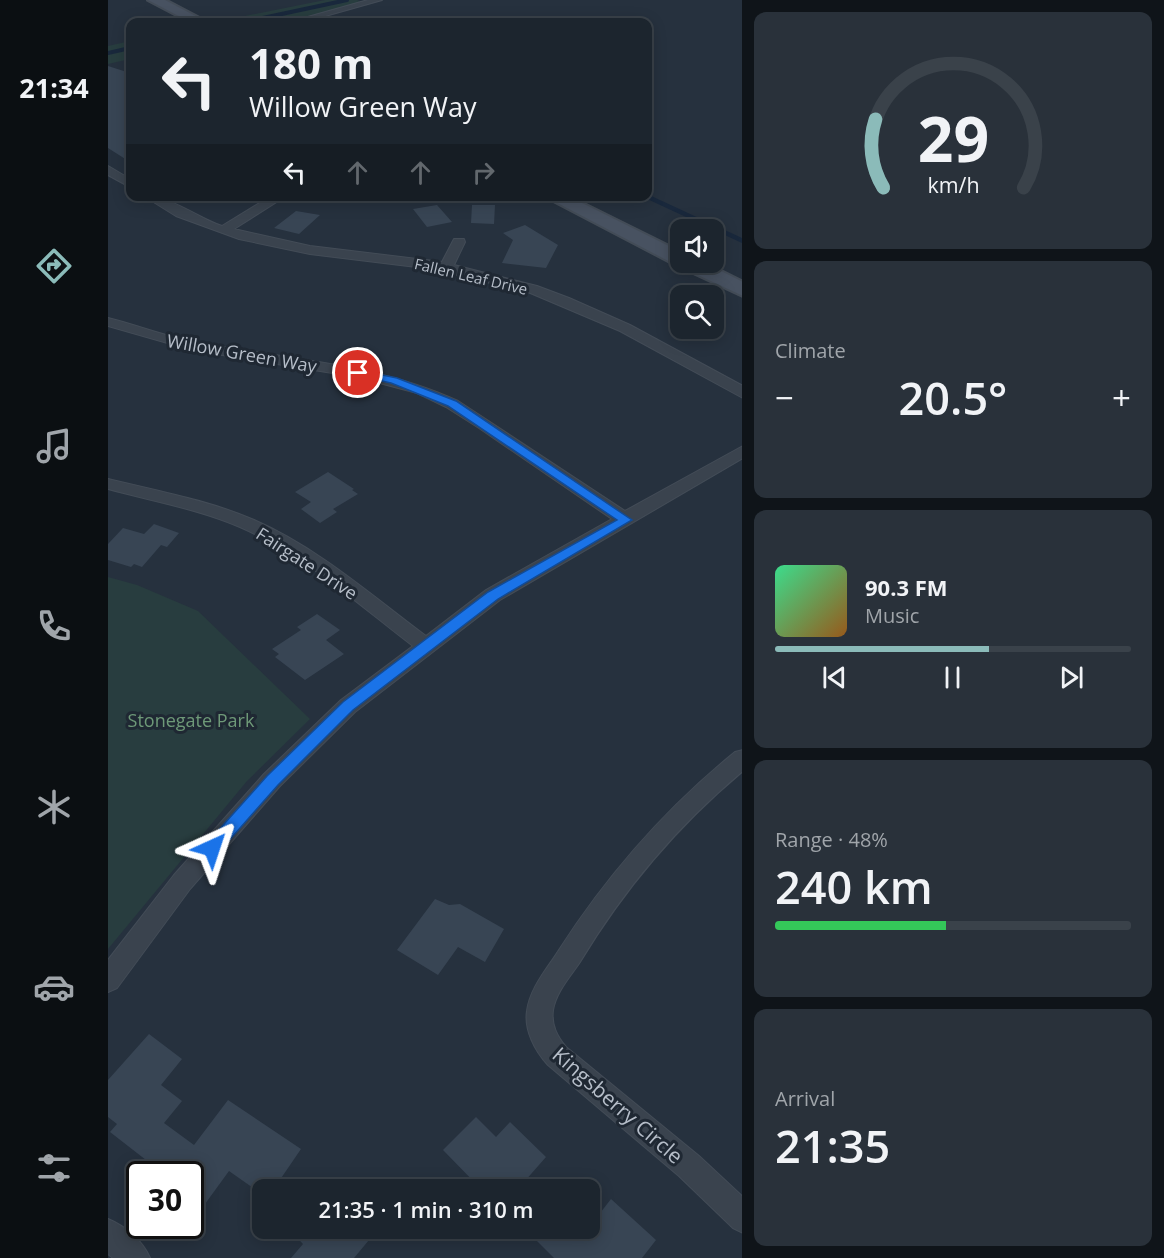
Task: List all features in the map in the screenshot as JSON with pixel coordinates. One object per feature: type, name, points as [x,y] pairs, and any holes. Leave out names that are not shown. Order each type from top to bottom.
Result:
[{"type":"main road","points":[[155,0],[191,18]]},
{"type":"main road","points":[[563,201],[670,254]]},
{"type":"main road","points":[[603,201],[652,225]]},
{"type":"main road","points":[[724,260],[742,268]]},
{"type":"main road","points":[[709,273],[742,290]]},
{"type":"street","points":[[310,18],[378,0]]},
{"type":"street","points":[[108,170],[126,180]]},
{"type":"street","points":[[108,185],[126,181]]},
{"type":"street","name":"Fallen Leaf Drive","points":[[158,201],[180,214],[224,230],[308,250],[446,267],[523,287],[590,311],[742,393]]},
{"type":"street","points":[[224,230],[272,201]]},
{"type":"street","points":[[446,267],[459,242]]},
{"type":"street","name":"Willow Green Way","points":[[108,321],[192,346],[358,373],[422,390],[485,425],[626,520]]},
{"type":"street","points":[[108,980],[182,882],[272,780],[348,706],[493,595],[742,451]]},
{"type":"street","name":"Fairgate Drive","points":[[108,484],[220,514],[264,532],[306,558],[425,645]]},
{"type":"street","name":"Kingsberry Circle","points":[[742,758],[680,811],[614,887],[545,995],[540,1007],[540,1017],[545,1039],[557,1056],[689,1166],[742,1218]]},
{"type":"street","points":[[108,1234],[135,1258]]},
{"type":"green space","points":[[325,0],[357,0],[364,3],[305,18],[235,18]]},
{"type":"green space","points":[[126,42],[126,60],[108,64],[108,46]]},
{"type":"green space","name":"Stonegate Park","points":[[108,577],[137,585],[198,611],[310,719],[247,781],[108,949]]},
{"type":"building","points":[[108,66],[126,72],[126,159],[108,148]]},
{"type":"building","points":[[437,205],[452,222],[427,227],[413,209]]},
{"type":"building","points":[[472,205],[495,205],[494,224],[471,223]]},
{"type":"building","points":[[296,211],[320,215],[299,234],[274,228]]},
{"type":"building","points":[[525,225],[558,245],[546,268],[502,263],[513,240],[503,233]]},
{"type":"building","points":[[328,472],[358,494],[333,509],[337,512],[320,523],[301,509],[311,502],[295,492]]},
{"type":"building","points":[[154,524],[179,533],[167,547],[161,545],[142,567],[134,564],[131,567],[108,560],[108,544],[123,528],[144,534]]},
{"type":"building","points":[[317,614],[340,630],[326,640],[344,654],[305,680],[275,657],[279,654],[272,649],[301,630],[297,627]]},
{"type":"building","points":[[435,899],[449,905],[460,904],[504,929],[485,962],[458,947],[438,975],[397,950]]},
{"type":"building","points":[[149,1034],[182,1059],[161,1085],[182,1101],[164,1123],[194,1145],[228,1100],[301,1149],[281,1179],[252,1179],[252,1187],[229,1171],[205,1204],[204,1161],[147,1161],[110,1132],[117,1124],[108,1117],[108,1080]]},
{"type":"building","points":[[476,1117],[496,1137],[510,1122],[546,1157],[527,1179],[471,1179],[443,1150]]},
{"type":"building","points":[[611,1199],[656,1240],[642,1258],[554,1258],[536,1240],[600,1239],[600,1213]]},
{"type":"building","points":[[298,1239],[369,1240],[354,1258],[291,1258],[303,1244]]},
{"type":"waterway","points":[[263,18],[347,0]]},
{"type":"waterway","points":[[108,53],[126,49]]},
{"type":"waterway","points":[[652,199],[742,241]]},
{"type":"route","points":[[212,848],[272,780],[348,706],[493,595],[626,520],[452,404],[393,380],[358,373]]}]
